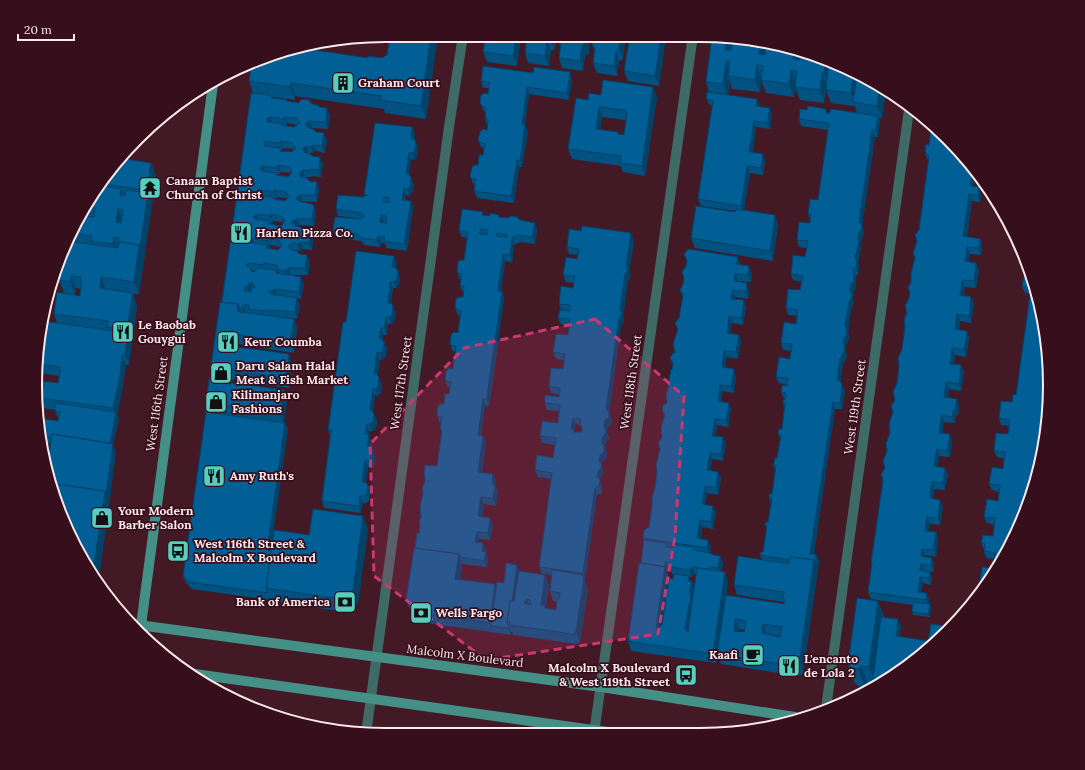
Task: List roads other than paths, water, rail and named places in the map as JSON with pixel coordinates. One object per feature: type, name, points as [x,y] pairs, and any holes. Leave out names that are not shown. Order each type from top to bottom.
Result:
[{"type":"main road","name":"West 116th Street","points":[[138,623],[212,88]]},
{"type":"main road","name":"Malcolm X Boulevard","points":[[143,629],[601,687],[789,716]]},
{"type":"main road","points":[[202,675],[574,728]]},
{"type":"street","name":"West 117th Street","points":[[367,727],[462,42]]},
{"type":"street","name":"West 118th Street","points":[[595,728],[693,42]]},
{"type":"street","name":"West 119th Street","points":[[827,704],[909,113]]},
{"type":"place","name":"Graham Court","points":[[343,83]]},
{"type":"place","name":"Canaan Baptist Church of Christ","points":[[150,188]]},
{"type":"place","name":"Harlem Pizza Co.","points":[[241,233]]},
{"type":"place","name":"Le Baobab Gouygui","points":[[123,332]]},
{"type":"place","name":"Keur Coumba","points":[[228,342]]},
{"type":"place","name":"Daru Salam Halal Meat & Fish Market","points":[[221,373]]},
{"type":"place","name":"Kilimanjaro Fashions","points":[[216,402]]},
{"type":"place","name":"Amy Ruth's","points":[[214,476]]},
{"type":"place","name":"Your Modern Barber Salon","points":[[102,518]]},
{"type":"place","name":"West 116th Street & Malcolm X Boulevard","points":[[178,551]]},
{"type":"place","name":"Bank of America","points":[[345,602]]},
{"type":"place","name":"Wells Fargo","points":[[421,613]]},
{"type":"place","name":"Kaafi","points":[[753,655]]},
{"type":"place","name":"L'encanto de Lola 2","points":[[789,666]]},
{"type":"place","name":"Malcolm X Boulevard & West 119th Street","points":[[686,675]]}]
